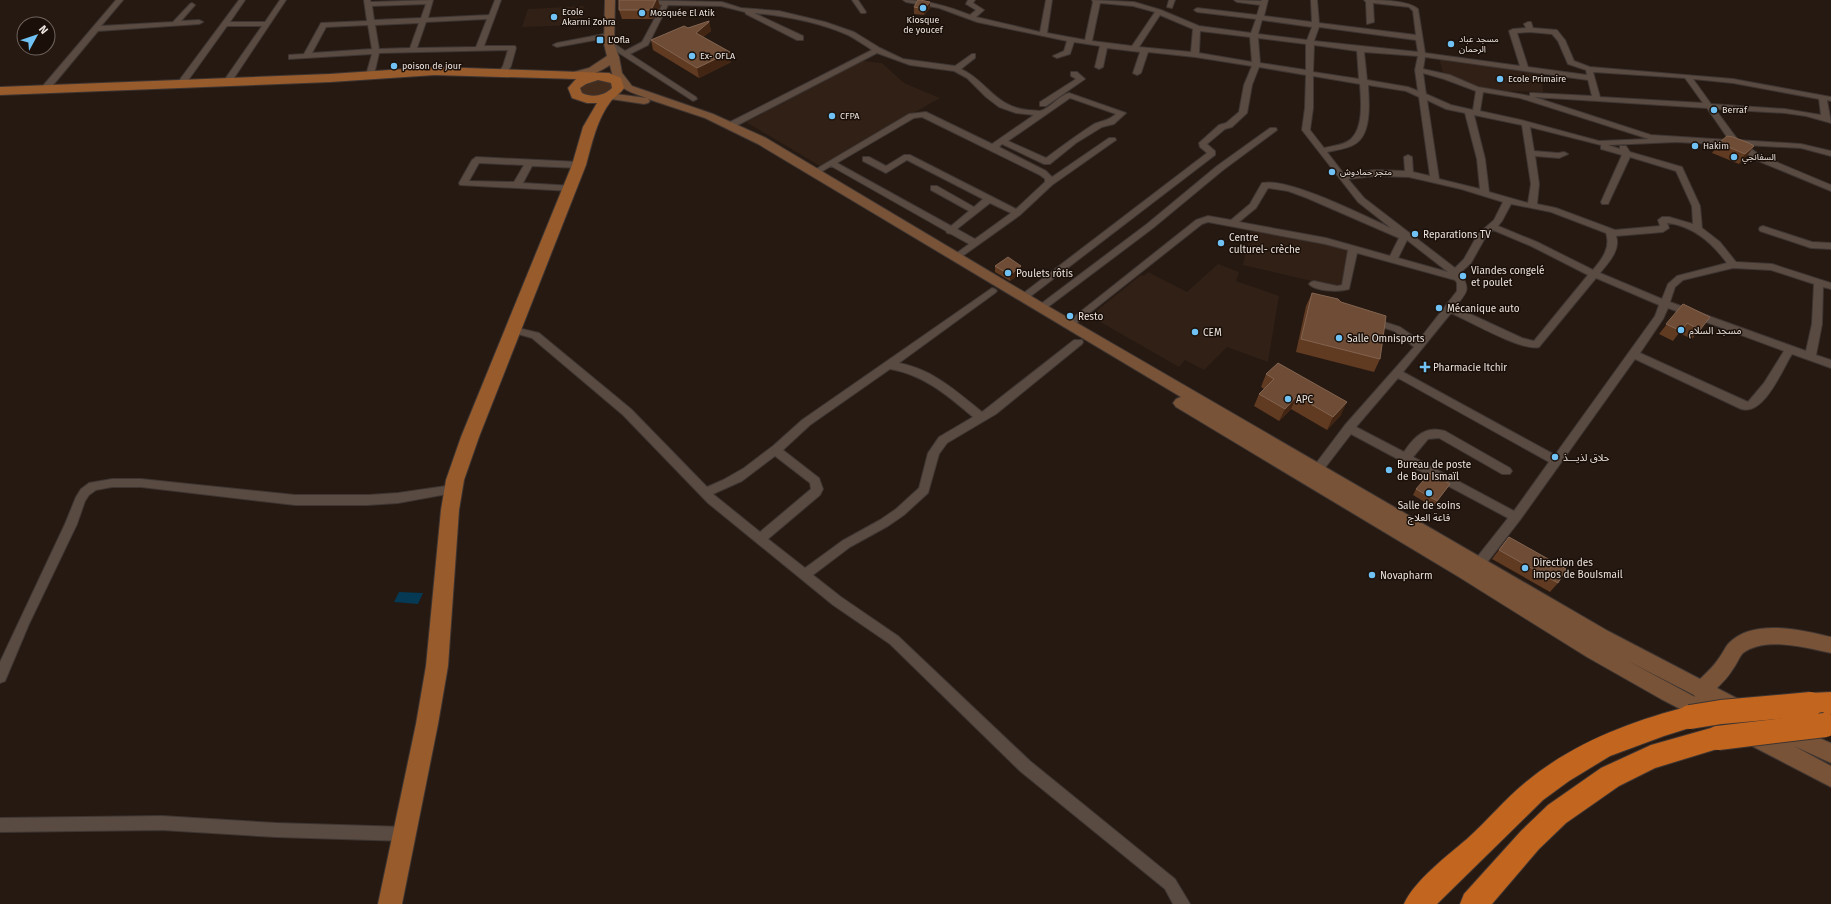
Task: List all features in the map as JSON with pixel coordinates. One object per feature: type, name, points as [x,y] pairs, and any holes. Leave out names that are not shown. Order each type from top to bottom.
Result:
[{"type":"highway","points":[[1418,904],[1450,870],[1485,840],[1534,791],[1560,772],[1602,747],[1664,724],[1690,717],[1721,712],[1824,714]]},
{"type":"highway","points":[[1474,904],[1530,840],[1557,814],[1610,777],[1652,757],[1718,738],[1738,734],[1786,730],[1824,714]]},
{"type":"main road","points":[[390,904],[427,724],[437,666],[453,489],[470,438],[571,188],[590,127],[608,97],[618,88],[621,81],[614,45],[610,0]]},
{"type":"main road","points":[[590,127],[590,118],[574,88],[610,58],[614,45]]},
{"type":"main road","points":[[0,91],[227,82],[435,71],[504,72],[570,76],[591,75],[609,77],[621,81],[731,126],[815,172],[1041,308],[1601,637],[1702,691],[1804,742],[1831,753]]},
{"type":"main road","points":[[504,72],[546,81],[568,89],[578,96],[590,100],[608,97],[636,99],[702,122],[745,142],[776,159],[992,291],[1281,464],[1465,572],[1594,651],[1668,693],[1755,736],[1831,777]]},
{"type":"main road","points":[[1702,691],[1728,661],[1736,648],[1754,638],[1766,636],[1783,637],[1805,639],[1831,645]]},
{"type":"street","points":[[45,89],[120,0]]},
{"type":"street","points":[[182,84],[223,24],[242,0]]},
{"type":"street","points":[[227,82],[283,0]]},
{"type":"street","points":[[479,49],[498,0]]},
{"type":"street","points":[[635,0],[666,3],[722,4],[742,10],[800,38]]},
{"type":"street","points":[[855,0],[863,12]]},
{"type":"street","points":[[906,0],[947,8],[973,10],[1043,35],[1071,40],[1195,55],[1408,89],[1449,107],[1526,124],[1578,138],[1679,169],[1696,206],[1698,229]]},
{"type":"street","points":[[1043,35],[1049,0]]},
{"type":"street","points":[[1088,42],[1096,0],[1145,3],[1197,28],[1310,43],[1525,68],[1590,78]]},
{"type":"street","points":[[1024,297],[1210,155],[1212,151],[1205,147],[1203,143],[1222,127],[1229,125],[1243,113],[1248,85],[1256,65],[1254,36],[1258,18],[1265,2],[1237,0]]},
{"type":"street","points":[[1314,0],[1316,25],[1310,43],[1309,113],[1305,129],[1361,200],[1457,276],[1462,283],[1462,291],[1450,308],[1420,346],[1349,428],[1317,470]]},
{"type":"street","points":[[1370,22],[1368,0],[1413,6],[1416,10],[1422,55],[1420,70],[1426,98],[1435,180]]},
{"type":"street","points":[[370,75],[376,51],[368,2],[430,1],[412,50]]},
{"type":"street","points":[[557,45],[614,45],[645,43],[666,3]]},
{"type":"street","points":[[175,24],[192,5]]},
{"type":"street","points":[[742,10],[779,13],[822,24],[851,34],[878,50],[906,62],[946,66],[956,69],[970,76],[982,89],[1006,108],[1015,112],[1043,113]]},
{"type":"street","points":[[1197,10],[1420,38]]},
{"type":"street","points":[[1135,48],[1159,11]]},
{"type":"street","points":[[307,56],[324,25],[492,17]]},
{"type":"street","points":[[96,29],[199,22]]},
{"type":"street","points":[[223,24],[266,24]]},
{"type":"street","points":[[1505,93],[1785,111],[1828,120],[1827,98],[1763,86],[1687,76],[1589,69],[1571,62],[1561,40],[1554,32],[1529,27],[1513,31],[1525,68]]},
{"type":"street","points":[[1195,55],[1197,28]]},
{"type":"street","points":[[1057,56],[1067,52],[1071,40]]},
{"type":"street","points":[[614,45],[693,99]]},
{"type":"street","points":[[1099,67],[1104,45]]},
{"type":"street","points":[[292,57],[376,51],[512,48],[504,72]]},
{"type":"street","points":[[1321,151],[1353,142],[1360,133],[1364,120],[1365,104],[1360,49]]},
{"type":"street","points":[[731,126],[878,50]]},
{"type":"street","points":[[1137,73],[1145,50]]},
{"type":"street","points":[[956,69],[972,56]]},
{"type":"street","points":[[1589,69],[1596,98]]},
{"type":"street","points":[[1420,70],[1480,89],[1505,93],[1545,103],[1639,134],[1676,140],[1800,146],[1831,154]]},
{"type":"street","points":[[1043,113],[1038,108],[1081,79],[1074,74]]},
{"type":"street","points":[[1687,76],[1707,106],[1736,143],[1759,158],[1831,188]]},
{"type":"street","points":[[1480,89],[1473,112],[1485,193]]},
{"type":"street","points":[[993,147],[1069,95],[1122,113],[1111,122],[1099,125],[1073,141],[1047,162],[1002,141]]},
{"type":"street","points":[[815,172],[916,114],[928,115],[993,147],[1046,176],[1049,178],[1049,183]]},
{"type":"street","points":[[1526,124],[1535,184],[1532,207]]},
{"type":"street","points":[[1041,308],[1150,226],[1220,168],[1273,130]]},
{"type":"street","points":[[1578,138],[1620,144],[1676,140]]},
{"type":"street","points":[[957,257],[1017,213],[1049,183],[1112,140]]},
{"type":"street","points":[[1620,144],[1627,154]]},
{"type":"street","points":[[1530,153],[1559,156],[1564,154]]},
{"type":"street","points":[[1605,202],[1627,154]]},
{"type":"street","points":[[866,159],[886,170],[907,157],[1017,213]]},
{"type":"street","points":[[1408,157],[1409,174]]},
{"type":"street","points":[[571,188],[463,183],[476,160],[579,165]]},
{"type":"street","points":[[517,185],[529,163]]},
{"type":"street","points":[[831,163],[950,231],[976,243]]},
{"type":"street","points":[[1342,177],[1375,173],[1409,174],[1485,193],[1508,201],[1569,215],[1610,232],[1618,233],[1663,229],[1664,227],[1662,222],[1665,220],[1698,229],[1717,242],[1733,265]]},
{"type":"street","points":[[1233,223],[1253,206],[1265,185],[1270,184],[1340,208],[1405,236]]},
{"type":"street","points":[[934,188],[975,211]]},
{"type":"street","points":[[950,231],[989,199]]},
{"type":"street","points":[[1457,276],[1468,261],[1481,236],[1498,222],[1508,201]]},
{"type":"street","points":[[1070,324],[1198,222],[1208,219],[1326,241],[1457,276]]},
{"type":"street","points":[[1493,227],[1534,244],[1594,274],[1666,304],[1831,364]]},
{"type":"street","points":[[1763,229],[1811,245],[1831,246]]},
{"type":"street","points":[[1450,308],[1519,341],[1535,345],[1609,256],[1613,240],[1610,232]]},
{"type":"street","points":[[1393,260],[1405,236]]},
{"type":"street","points":[[1314,284],[1337,289],[1346,287],[1353,249]]},
{"type":"street","points":[[1478,565],[1516,517],[1660,317],[1666,304],[1671,286],[1680,278],[1733,265],[1772,267],[1831,286]]},
{"type":"street","points":[[1810,357],[1817,324],[1820,282]]},
{"type":"street","points":[[705,492],[733,481],[775,450],[807,421],[890,365],[992,291]]},
{"type":"street","points":[[1359,317],[1387,324],[1397,329],[1420,346]]},
{"type":"street","points":[[514,330],[535,335],[627,412],[705,492],[760,539],[837,602],[894,640],[1025,766],[1170,884],[1182,904]]},
{"type":"street","points":[[804,575],[846,544],[884,523],[900,512],[924,490],[934,453],[943,440],[957,430],[982,418],[992,411],[1078,342]]},
{"type":"street","points":[[1633,354],[1716,394],[1744,406],[1749,406],[1753,405],[1765,389],[1790,349]]},
{"type":"street","points":[[890,365],[910,368],[927,375],[982,418]]},
{"type":"street","points":[[1397,373],[1556,461]]},
{"type":"street","points":[[1349,428],[1516,517]]},
{"type":"street","points":[[1405,458],[1423,436],[1433,432],[1441,434],[1506,471]]},
{"type":"street","points":[[760,539],[816,492],[817,489],[815,481],[775,450]]},
{"type":"street","points":[[0,678],[3,662],[30,610],[71,524],[80,500],[85,492],[93,486],[112,483],[141,483],[303,500],[368,500],[398,498],[453,489]]},
{"type":"street","points":[[0,825],[162,823],[276,830],[405,834]]},
{"type":"shaded area","name":"Ecole Akarmi Zohra","points":[[584,6],[581,25],[522,27],[528,9]]},
{"type":"shaded area","name":"Ecole Primaire","points":[[1439,59],[1542,73],[1543,92],[1503,91],[1472,85],[1443,72]]},
{"type":"shaded area","name":"CFPA","points":[[863,61],[882,63],[904,83],[940,98],[820,166],[746,122]]},
{"type":"shaded area","points":[[596,79],[610,81],[613,85],[613,89],[606,94],[598,96],[589,96],[581,93],[580,89],[583,85]]},
{"type":"shaded area","points":[[1251,229],[1349,249],[1344,284],[1337,287],[1243,265]]},
{"type":"shaded area","name":"CEM","points":[[1218,264],[1239,272],[1236,281],[1279,296],[1268,362],[1227,347],[1204,370],[1185,360],[1179,367],[1090,316],[1141,275],[1144,276],[1148,272],[1187,292]]},
{"type":"water","points":[[399,592],[423,593],[418,604],[394,602]]},
{"type":"building","points":[[619,0],[656,0],[651,10],[619,10]]},
{"type":"building","points":[[918,0],[930,2],[924,9],[914,7]]},
{"type":"building","points":[[709,21],[696,33],[730,52],[697,68],[651,40],[684,26],[688,28]]},
{"type":"building","points":[[1727,136],[1754,146],[1745,154],[1719,143]]},
{"type":"building","points":[[1008,257],[1021,266],[1010,275],[995,266]]},
{"type":"building","name":"Salle Omnisports","points":[[1312,293],[1338,299],[1341,302],[1386,316],[1380,359],[1301,339]]},
{"type":"building","points":[[1683,304],[1710,317],[1700,330],[1687,323],[1681,331],[1666,324]]},
{"type":"building","points":[[1278,363],[1347,402],[1333,417],[1297,396],[1285,409],[1259,394],[1274,379],[1266,374]]},
{"type":"building","name":"Salle de soins قاعة العلاج","points":[[1430,473],[1450,484],[1437,501],[1416,489]]},
{"type":"building","points":[[1509,537],[1566,569],[1558,583],[1499,550]]},
{"type":"place","name":"Kiosque de youcef","points":[[923,8]]},
{"type":"place","name":"Mosquée El Atik","points":[[642,13]]},
{"type":"place","name":"Ecole Akarmi Zohra","points":[[554,17]]},
{"type":"place","name":"L'Ofla","points":[[600,40]]},
{"type":"place","name":"مسجد عباد الرحمان","points":[[1451,44]]},
{"type":"place","name":"Ex- OFLA","points":[[692,56]]},
{"type":"place","name":"poison de jour","points":[[394,66]]},
{"type":"place","name":"Ecole Primaire","points":[[1500,79]]},
{"type":"place","name":"Berraf","points":[[1714,110]]},
{"type":"place","name":"CFPA","points":[[832,116]]},
{"type":"place","name":"Hakim","points":[[1695,146]]},
{"type":"place","name":"السفانجي","points":[[1734,157]]},
{"type":"place","name":"متجر حمادوش","points":[[1332,172]]},
{"type":"place","name":"Reparations TV","points":[[1415,234]]},
{"type":"place","name":"Centre culturel- crèche","points":[[1221,243]]},
{"type":"place","name":"Poulets rôtis","points":[[1008,273]]},
{"type":"place","name":"Viandes congelé et poulet","points":[[1463,276]]},
{"type":"place","name":"Mécanique auto","points":[[1439,308]]},
{"type":"place","name":"Resto","points":[[1070,316]]},
{"type":"place","name":"مسجد السلام","points":[[1681,330]]},
{"type":"place","name":"CEM","points":[[1195,332]]},
{"type":"place","name":"Salle Omnisports","points":[[1339,338]]},
{"type":"place","name":"Pharmacie Itchir","points":[[1425,367]]},
{"type":"place","name":"APC","points":[[1288,399]]},
{"type":"place","name":"حلاق لذيـــذ","points":[[1555,457]]},
{"type":"place","name":"Bureau de poste de Bou Ismaïl","points":[[1389,470]]},
{"type":"place","name":"Salle de soins قاعة العلاج","points":[[1429,493]]},
{"type":"place","name":"Direction des impos de BouIsmail","points":[[1525,568]]},
{"type":"place","name":"Novapharm","points":[[1372,575]]}]
